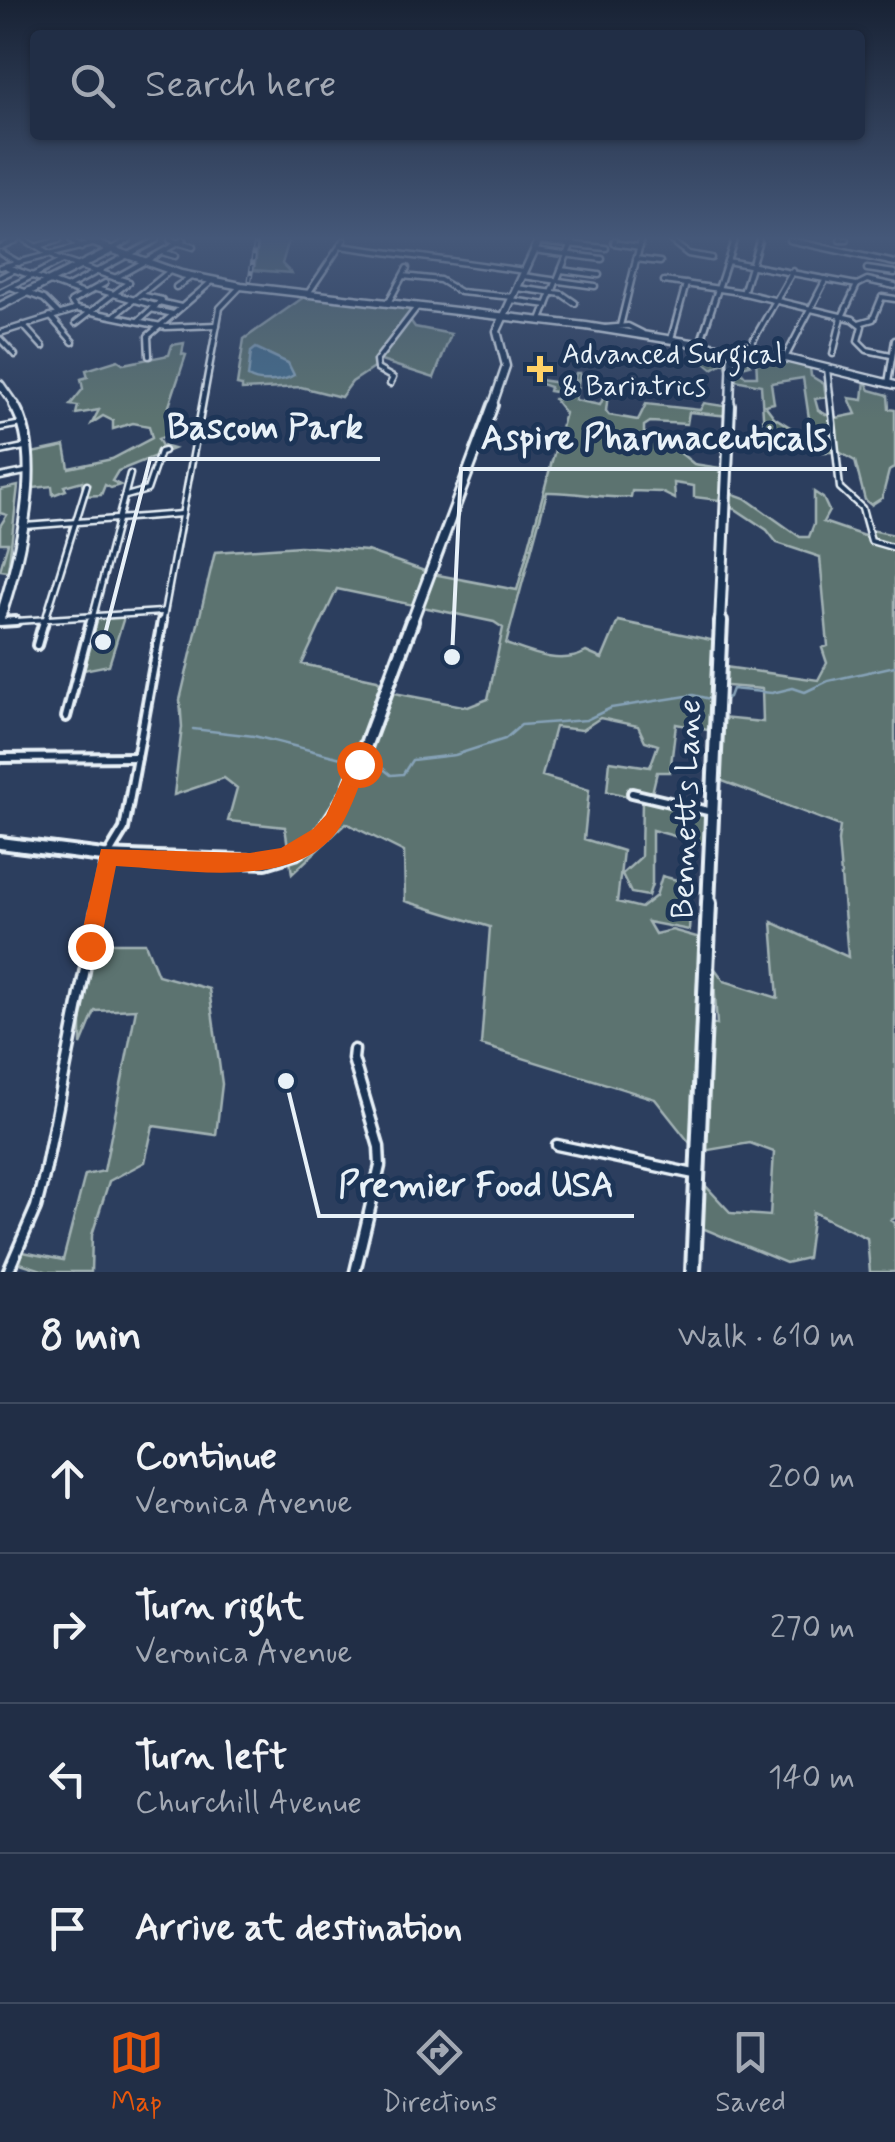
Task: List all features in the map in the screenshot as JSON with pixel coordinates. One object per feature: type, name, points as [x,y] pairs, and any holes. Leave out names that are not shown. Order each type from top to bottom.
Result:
[{"type":"street","points":[[44,299],[60,314]]},
{"type":"street","points":[[75,299],[71,302],[76,309]]},
{"type":"street","points":[[76,323],[107,299]]},
{"type":"street","points":[[129,299],[156,306],[181,306]]},
{"type":"street","points":[[138,321],[161,299]]},
{"type":"street","points":[[150,356],[146,339],[189,299]]},
{"type":"street","points":[[8,1272],[45,1172],[108,856],[124,829],[221,304],[226,299]]},
{"type":"street","points":[[355,299],[541,320],[746,351],[891,384],[895,340]]},
{"type":"street","points":[[388,303],[390,299]]},
{"type":"street","points":[[0,843],[108,856],[266,862],[295,853],[333,821],[348,793],[506,370],[496,338],[511,299]]},
{"type":"street","points":[[520,299],[547,304]]},
{"type":"street","points":[[541,320],[549,299]]},
{"type":"street","points":[[566,299],[574,303]]},
{"type":"street","points":[[620,326],[626,299]]},
{"type":"street","points":[[670,340],[682,299]]},
{"type":"street","points":[[700,344],[715,299]]},
{"type":"street","points":[[769,299],[859,323],[873,319],[882,299]]},
{"type":"street","points":[[785,358],[815,299]]},
{"type":"street","points":[[833,354],[850,299]]},
{"type":"street","points":[[114,316],[133,301]]},
{"type":"street","points":[[746,351],[776,301]]},
{"type":"street","points":[[156,306],[173,314]]},
{"type":"street","points":[[390,384],[392,378],[378,370],[376,361],[418,306]]},
{"type":"street","points":[[15,355],[0,336],[76,309],[160,326],[217,325]]},
{"type":"street","points":[[50,316],[73,342]]},
{"type":"street","points":[[859,323],[859,343],[891,355]]},
{"type":"street","points":[[23,325],[43,347]]},
{"type":"street","points":[[602,329],[620,326],[644,335]]},
{"type":"street","name":"Bennetts Lane","points":[[693,1272],[732,349]]},
{"type":"street","points":[[827,368],[840,488],[862,508],[870,541],[895,548]]},
{"type":"street","points":[[0,384],[23,424],[25,472],[14,580],[0,620],[163,612]]},
{"type":"street","points":[[0,428],[23,424]]},
{"type":"street","points":[[0,452],[24,447]]},
{"type":"street","points":[[125,496],[147,490],[160,452],[164,451]]},
{"type":"street","points":[[0,477],[25,472]]},
{"type":"street","points":[[66,717],[130,474]]},
{"type":"street","points":[[37,645],[87,485]]},
{"type":"street","points":[[22,527],[182,514]]},
{"type":"street","points":[[0,758],[138,757]]},
{"type":"street","points":[[632,792],[713,812]]},
{"type":"street","points":[[354,1050],[354,1063],[380,1147],[380,1166],[355,1272]]},
{"type":"street","points":[[558,1145],[697,1175]]},
{"type":"green space","points":[[301,299],[414,308],[373,361],[375,367],[352,382],[341,397],[301,387],[242,390],[237,385],[244,339]]},
{"type":"green space","points":[[410,320],[415,327],[451,334],[434,378],[378,360]]},
{"type":"green space","points":[[184,343],[182,354],[186,355],[167,412],[186,413],[173,417],[184,420],[175,425],[173,434],[158,439],[162,446],[173,449],[118,471],[112,481],[120,485],[105,485],[101,495],[83,496],[82,481],[64,486],[66,490],[53,495],[52,486],[33,488],[32,453],[65,446],[69,468],[112,459],[152,438],[149,426],[133,423],[113,429],[113,421],[103,416],[92,423],[99,410],[76,414],[78,406],[70,405],[83,389],[81,379],[88,377],[86,370],[118,360],[124,364],[169,355],[172,345]]},
{"type":"green space","points":[[702,348],[713,358],[745,356],[750,365],[738,368],[745,376],[757,376],[756,356],[810,367],[811,376],[824,384],[826,397],[815,399],[818,410],[829,416],[833,439],[836,418],[856,414],[849,398],[863,400],[865,380],[870,390],[888,395],[889,409],[895,410],[895,467],[889,471],[882,498],[871,505],[865,500],[855,461],[839,452],[814,452],[803,378],[771,383],[774,403],[765,405],[774,417],[793,429],[764,430],[761,385],[730,379],[725,362],[712,369],[699,358]]},
{"type":"green space","points":[[576,373],[580,373],[575,400],[600,405],[609,385],[609,415],[638,420],[646,404],[700,410],[704,403],[730,407],[730,416],[689,412],[687,424],[650,422],[644,426],[644,433],[687,439],[679,452],[694,464],[727,469],[728,474],[720,473],[724,478],[719,500],[694,497],[694,486],[674,483],[675,499],[661,492],[632,491],[631,497],[622,498],[547,492],[506,644],[546,657],[566,658],[586,652],[602,659],[618,621],[716,641],[725,667],[818,680],[827,663],[822,648],[828,646],[820,557],[777,543],[767,530],[731,506],[731,493],[745,498],[800,537],[809,537],[814,524],[814,492],[823,498],[829,511],[823,522],[864,536],[871,530],[895,535],[895,1218],[891,1220],[895,1223],[895,1272],[870,1272],[867,1238],[813,1212],[807,1258],[786,1263],[695,1225],[702,1182],[731,1213],[770,1216],[774,1152],[750,1143],[697,1152],[655,1099],[481,1045],[490,927],[405,901],[404,852],[346,823],[292,874],[285,827],[228,821],[237,788],[224,778],[174,795],[182,727],[180,700],[215,552],[300,546],[367,551],[433,574],[517,590],[565,413],[554,399],[566,398],[567,394],[549,391],[550,387],[538,383],[539,380],[574,385]],"holes":[[[337,589],[494,622],[503,628],[488,699],[468,707],[394,693],[377,680],[302,664]],[[715,685],[762,689],[763,722],[722,718],[717,779],[840,826],[848,957],[772,922],[778,998],[724,981],[713,966],[717,1025],[695,1018],[700,938],[672,930],[655,934],[648,922],[689,930],[692,884],[662,876],[656,896],[641,908],[617,902],[623,851],[584,839],[589,790],[542,776],[555,727],[582,730],[600,718],[638,726],[645,741],[658,745],[650,767],[610,761],[607,791],[642,800],[641,857],[622,874],[631,893],[648,896],[652,884],[652,830],[711,846],[712,810],[651,797],[657,772],[670,772],[676,724],[713,731]]]},
{"type":"green space","points":[[18,486],[8,571],[0,570],[8,543],[0,543],[0,526],[7,515],[0,513],[0,490]]},
{"type":"green space","points":[[124,617],[109,665],[84,670],[96,619]]},
{"type":"green space","points":[[95,943],[145,943],[158,975],[209,989],[222,1084],[216,1135],[153,1126],[145,1162],[109,1181],[92,1235],[91,1272],[48,1272],[20,1263],[23,1252],[63,1260],[85,1175],[104,1171],[136,1009],[95,1011],[81,1045],[81,1022]]},
{"type":"water","points":[[256,348],[288,363],[294,375],[271,381],[248,377],[251,352]]},
{"type":"waterway","points":[[722,700],[729,697],[732,689],[772,693],[793,688],[805,692],[828,681],[895,666]]},
{"type":"waterway","points":[[366,763],[376,763],[391,775],[403,774],[412,760],[455,755],[505,739],[521,725],[586,720],[611,708],[693,695],[714,700]]},
{"type":"waterway","points":[[193,729],[254,736],[353,761]]},
{"type":"place","name":"Advanced Surgical & Bariatrics","points":[[540,369]]},
{"type":"place","name":"Bascom Park","points":[[103,642]]},
{"type":"place","name":"Aspire Pharmaceuticals","points":[[452,657]]},
{"type":"place","name":"Premier Food USA","points":[[286,1081]]},
{"type":"route","points":[[90,946],[108,856],[250,863],[285,857],[320,836],[333,821],[359,764]]}]
